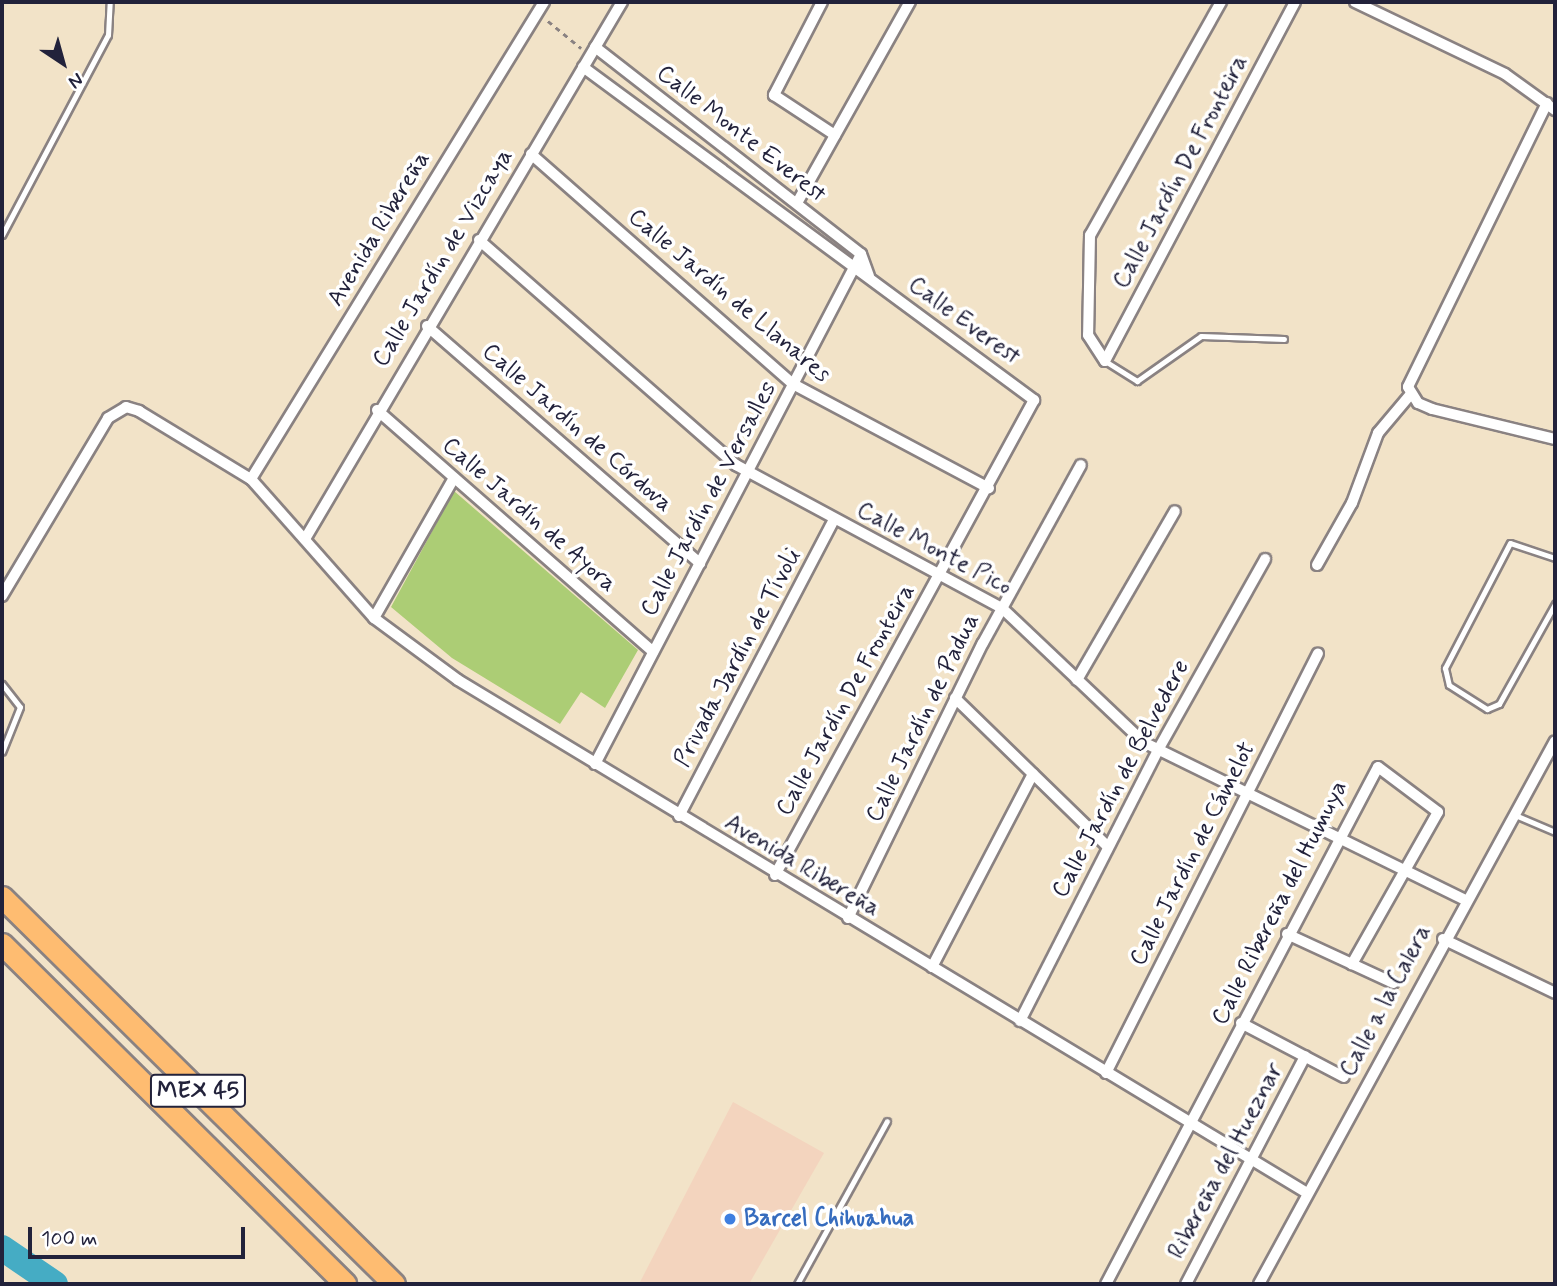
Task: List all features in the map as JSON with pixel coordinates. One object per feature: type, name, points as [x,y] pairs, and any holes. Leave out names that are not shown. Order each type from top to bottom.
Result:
[{"type":"highway","name":"MEX 45","points":[[2,897],[394,1284]]},
{"type":"highway","name":"MEX 45","points":[[2,944],[345,1284]]},
{"type":"street","name":"Avenida Ribereña","points":[[251,479],[544,2]]},
{"type":"street","name":"Calle Jardín de Vizcaya","points":[[305,539],[377,410],[622,2]]},
{"type":"street","points":[[822,2],[774,95],[835,135]]},
{"type":"street","points":[[797,202],[910,2]]},
{"type":"street","points":[[1105,361],[1088,335],[1087,250],[1094,221],[1221,2]]},
{"type":"street","name":"Calle Jardín De Fronteira","points":[[1105,361],[1295,2]]},
{"type":"street","points":[[1317,565],[1352,503],[1378,433],[1410,395],[1411,376],[1551,106],[1505,74],[1355,2]]},
{"type":"street","name":"Calle Monte Everest","points":[[593,52],[797,202],[861,254]]},
{"type":"street","name":"Calle Monte Everest","points":[[583,67],[852,271]]},
{"type":"street","name":"Calle Jardín de Llanares","points":[[531,154],[793,384],[989,488]]},
{"type":"street","name":"Calle Monte Pico","points":[[479,240],[747,474],[940,572],[1002,608],[1077,680],[1158,750],[1465,900]]},
{"type":"street","points":[[861,254],[869,276]]},
{"type":"street","name":"Calle Jardín de Versalles","points":[[595,764],[861,254]]},
{"type":"street","name":"Calle Everest","points":[[852,271],[869,276],[1034,400]]},
{"type":"street","name":"Calle Jardín de Córdova","points":[[427,326],[700,563]]},
{"type":"street","points":[[1410,395],[1432,409],[1555,439]]},
{"type":"street","name":"Calle Jardín De Fronteira","points":[[775,875],[940,572],[989,488],[1034,400]]},
{"type":"street","name":"Avenida Ribereña","points":[[2,596],[117,410],[139,411],[251,479],[374,618],[458,680],[775,875],[1307,1192]]},
{"type":"street","name":"Calle Jardín de Ayora","points":[[377,410],[653,652]]},
{"type":"street","name":"Calle Jardín de Padua","points":[[848,918],[955,698],[1081,465]]},
{"type":"street","points":[[374,618],[454,478]]},
{"type":"street","points":[[1077,680],[1175,511]]},
{"type":"street","name":"Privada Jardín de Tívoli","points":[[679,816],[834,519]]},
{"type":"street","name":"Calle Jardín de Belvedere","points":[[1020,1021],[1107,846],[1265,559]]},
{"type":"street","name":"Calle Jardín de Cámelot","points":[[1106,1073],[1318,654]]},
{"type":"street","points":[[955,698],[1107,846]]},
{"type":"street","name":"Calle a la Calera","points":[[1259,1284],[1443,939],[1555,741]]},
{"type":"street","name":"Calle Ribereña del Humuya","points":[[1106,1284],[1373,769],[1382,769],[1438,808],[1352,964]]},
{"type":"street","points":[[932,967],[1033,774]]},
{"type":"street","points":[[1287,934],[1393,983]]},
{"type":"street","points":[[1443,939],[1555,993]]},
{"type":"street","points":[[1241,1023],[1344,1077]]},
{"type":"street","name":"Ribereña del Hueznar","points":[[1186,1284],[1304,1056]]},
{"type":"lane","points":[[2,235],[108,35],[110,2]]},
{"type":"lane","points":[[1105,361],[1137,381],[1202,336],[1284,338]]},
{"type":"lane","points":[[1555,558],[1510,543],[1445,668],[1449,685],[1487,709],[1499,704],[1555,604]]},
{"type":"lane","points":[[2,684],[20,707],[2,752]]},
{"type":"lane","points":[[1515,815],[1555,832]]},
{"type":"lane","points":[[797,1284],[887,1121]]},
{"type":"path","points":[[537,12],[593,52]]},
{"type":"shaded area","name":"Barcel Chihuahua","points":[[733,1102],[824,1153],[749,1284],[639,1284]]},
{"type":"green space","points":[[454,491],[638,650],[605,708],[581,692],[560,724],[452,658],[391,607]]},
{"type":"waterway","points":[[2,1248],[55,1284]]},
{"type":"place","name":"Barcel Chihuahua","points":[[730,1219]]}]
